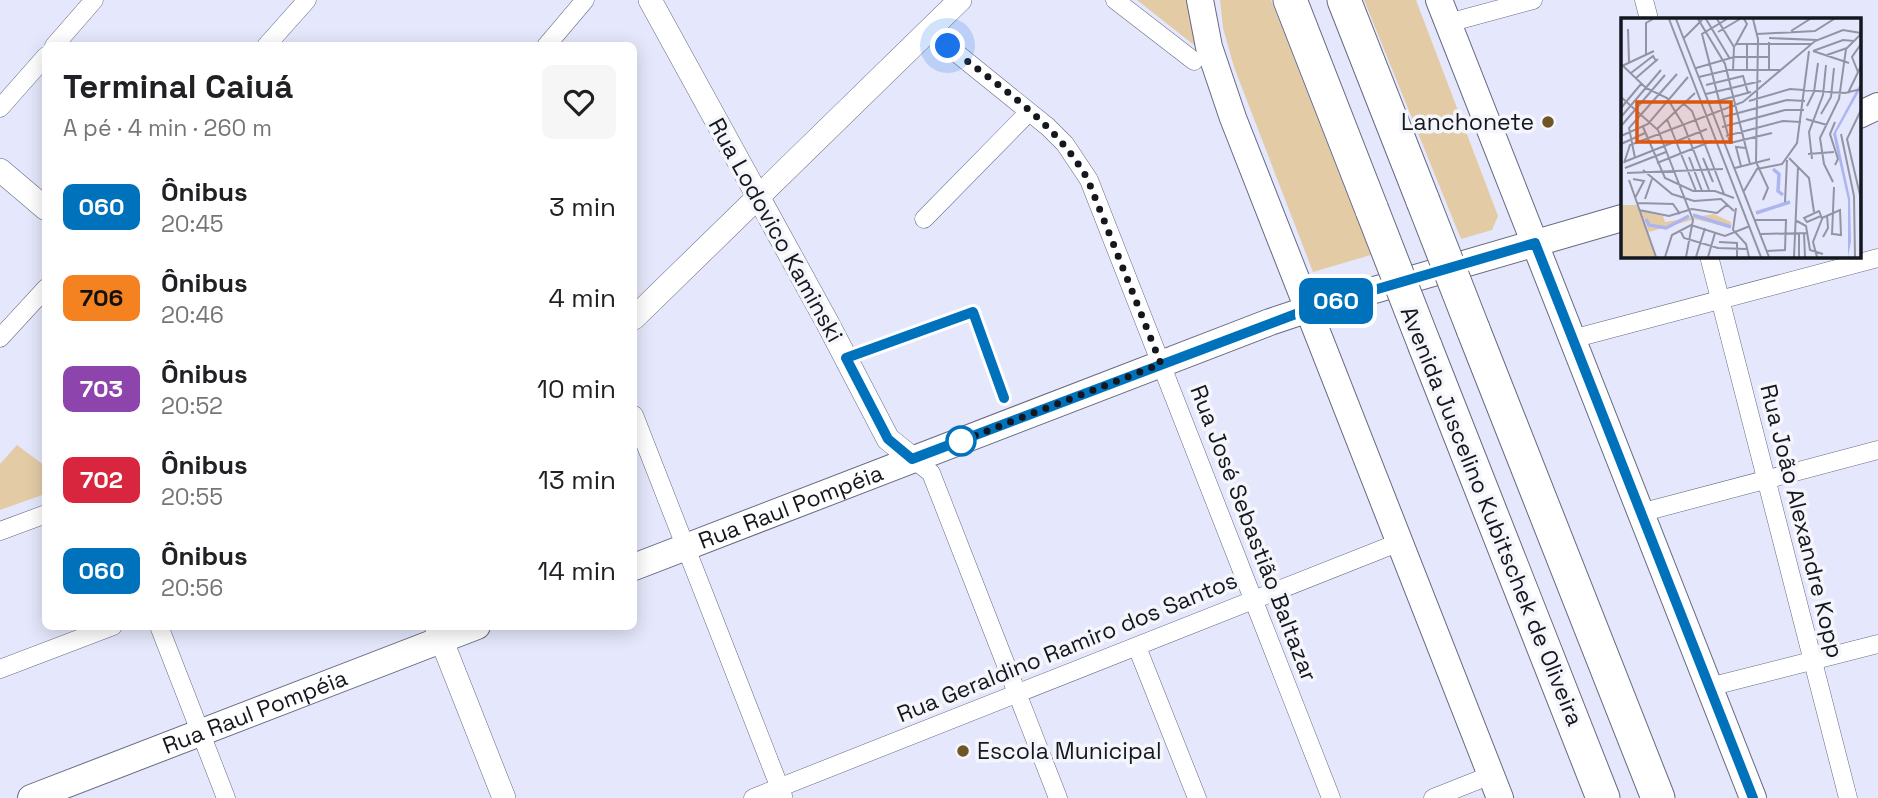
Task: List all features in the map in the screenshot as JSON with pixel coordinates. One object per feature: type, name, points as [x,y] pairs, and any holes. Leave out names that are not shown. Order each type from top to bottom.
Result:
[{"type":"highway","name":"Avenida Juscelino Kubitschek de Oliveira","points":[[1290,0],[1603,798]]},
{"type":"highway","points":[[1344,0],[1658,798]]},
{"type":"main road","points":[[1200,0],[1209,47],[1220,82],[1495,787]]},
{"type":"main road","points":[[1444,11],[1753,798]]},
{"type":"main road","points":[[1860,115],[1878,106]]},
{"type":"main road","name":"Rua Raul Pompéia","points":[[637,565],[1309,309],[1621,218]]},
{"type":"main road","name":"Rua Raul Pompéia","points":[[31,798],[201,733],[439,633]]},
{"type":"street","points":[[57,42],[94,0]]},
{"type":"street","points":[[270,42],[307,0]]},
{"type":"street","points":[[549,42],[585,0]]},
{"type":"street","name":"Rua Lodovico Kaminski","points":[[649,0],[888,439],[931,473],[1058,798]]},
{"type":"street","points":[[637,315],[960,0]]},
{"type":"street","points":[[1115,0],[1194,61]]},
{"type":"street","points":[[1444,11],[1533,0]]},
{"type":"street","points":[[1644,0],[1649,18]]},
{"type":"street","name":"Rua José Sebastião Baltazar","points":[[928,30],[1065,144],[1088,180],[1331,798]]},
{"type":"street","points":[[0,108],[42,61]]},
{"type":"street","points":[[924,219],[1029,112]]},
{"type":"street","points":[[0,170],[42,206]]},
{"type":"street","name":"Rua João Alexandre Kopp","points":[[1709,257],[1848,798]]},
{"type":"street","points":[[1572,339],[1878,258]]},
{"type":"street","points":[[0,338],[42,292]]},
{"type":"street","points":[[637,423],[781,793]]},
{"type":"street","points":[[1640,513],[1878,450]]},
{"type":"street","points":[[0,531],[42,515]]},
{"type":"street","name":"Rua Geraldino Ramiro dos Santos","points":[[752,798],[781,793],[1018,694],[1400,542]]},
{"type":"street","points":[[0,669],[102,630]]},
{"type":"street","points":[[161,630],[226,798]]},
{"type":"street","points":[[439,633],[504,798]]},
{"type":"street","points":[[1709,687],[1878,643]]},
{"type":"street","points":[[1137,647],[1196,798]]},
{"type":"street","points":[[1433,798],[1495,787]]},
{"type":"shaded area","points":[[1137,0],[1191,0],[1199,49]]},
{"type":"shaded area","points":[[1220,0],[1271,0],[1371,255],[1313,272],[1234,67],[1223,28]]},
{"type":"shaded area","points":[[1364,0],[1416,0],[1498,216],[1492,230],[1461,239]]},
{"type":"shaded area","points":[[17,445],[42,464],[42,495],[0,510],[0,464]]},
{"type":"bus line","name":"060","points":[[1004,398],[973,312],[846,358],[888,439],[912,459],[1270,322],[1535,243],[1753,798]]},
{"type":"place","name":"Lanchonete","points":[[1548,122]]},
{"type":"place","name":"Escola Municipal","points":[[963,751]]},
{"type":"route","points":[[948,46],[1048,127],[1078,161],[1161,364],[953,444],[961,441]]}]
